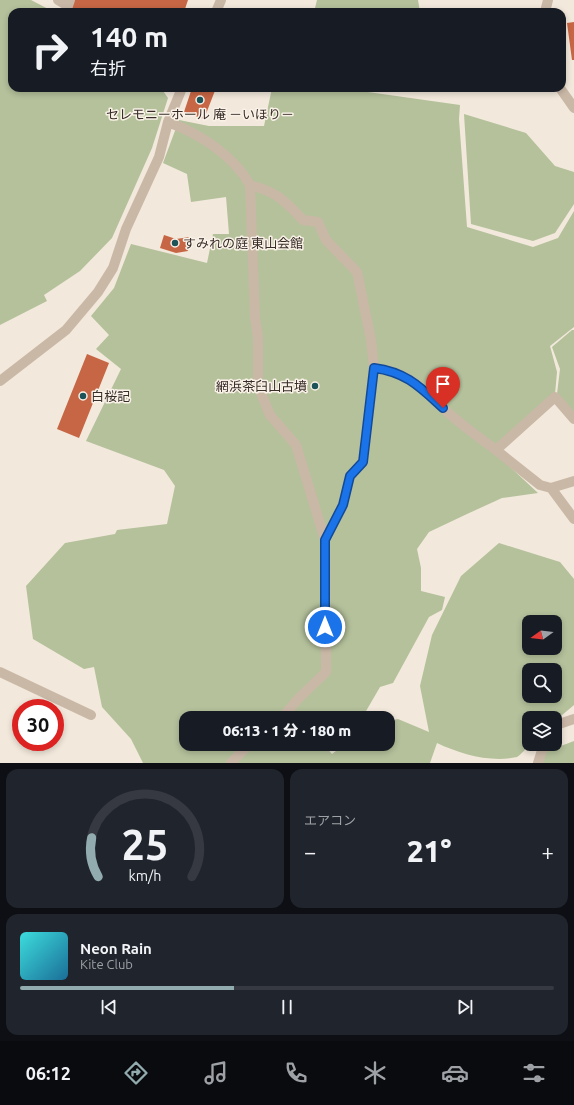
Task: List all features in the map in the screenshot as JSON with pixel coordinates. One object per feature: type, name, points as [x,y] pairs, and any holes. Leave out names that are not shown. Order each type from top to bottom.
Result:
[{"type":"street","points":[[58,0],[68,6],[70,0]]},
{"type":"street","points":[[0,381],[66,330],[98,292],[113,268],[126,229],[159,157],[168,122],[180,92]]},
{"type":"street","points":[[563,92],[574,108]]},
{"type":"street","points":[[168,122],[193,132],[224,155],[243,173],[250,185],[255,317],[258,338],[258,386],[270,415],[296,445],[325,540],[326,672],[298,698],[288,711]]},
{"type":"street","points":[[250,185],[269,190],[292,206],[302,220],[313,220],[318,222],[326,240],[357,272],[371,340],[374,368],[363,462],[350,476],[343,505],[325,540]]},
{"type":"street","points":[[374,368],[390,370],[415,382],[453,417],[540,485],[551,488],[574,481]]},
{"type":"street","points":[[496,450],[555,397],[574,419]]},
{"type":"street","points":[[551,488],[574,518]]},
{"type":"street","points":[[0,672],[91,715]]},
{"type":"street","points":[[562,723],[574,719]]},
{"type":"street","points":[[231,763],[242,751]]},
{"type":"street","points":[[538,763],[542,751]]},
{"type":"green space","points":[[0,0],[31,0],[46,8],[8,8],[8,92],[164,92],[168,98],[152,148],[112,238],[80,271],[44,295],[47,301],[0,325]]},
{"type":"green space","points":[[317,0],[418,0],[419,8],[315,8]]},
{"type":"green space","points":[[271,92],[368,92],[460,105],[459,119],[467,227],[533,247],[558,238],[574,211],[574,327],[550,346],[557,372],[555,394],[493,451],[538,493],[502,498],[429,532],[417,549],[421,568],[421,591],[445,597],[442,610],[429,617],[393,683],[380,687],[366,711],[179,711],[179,751],[329,751],[332,754],[336,751],[395,751],[395,720],[398,719],[429,732],[420,686],[432,635],[461,576],[499,543],[560,562],[574,579],[574,705],[562,715],[562,711],[522,711],[522,751],[524,751],[517,757],[507,759],[486,758],[456,751],[437,743],[430,763],[143,763],[131,739],[102,707],[94,667],[84,669],[33,639],[26,586],[65,543],[115,534],[117,530],[167,524],[175,486],[164,470],[86,441],[121,369],[96,349],[109,335],[91,316],[114,288],[131,244],[207,263],[213,234],[229,234],[226,197],[191,202],[187,174],[163,163],[179,120],[209,126],[264,126]]},
{"type":"green space","points":[[464,114],[526,133],[555,166],[574,172],[574,204],[555,233],[533,241],[471,224]]},
{"type":"green space","points":[[572,330],[574,330],[574,414],[557,394],[560,369],[552,347]]},
{"type":"green space","points":[[574,741],[574,763],[541,763],[545,752],[562,751],[562,746]]},
{"type":"building","points":[[74,0],[188,0],[185,8],[71,8]]},
{"type":"building","points":[[574,22],[574,60],[572,60],[567,23]]},
{"type":"building","name":"セレモニーホール 庵 －いほり－","points":[[191,92],[214,92],[204,119],[184,112]]},
{"type":"building","name":"すみれの庭 東山会館","points":[[164,235],[176,239],[190,237],[188,251],[176,253],[160,248]]},
{"type":"building","name":"白桜記","points":[[87,354],[109,363],[79,438],[57,429]]},
{"type":"place","name":"セレモニーホール 庵 －いほり－","points":[[200,100]]},
{"type":"place","name":"すみれの庭 東山会館","points":[[175,243]]},
{"type":"place","name":"網浜茶臼山古墳","points":[[315,386]]},
{"type":"place","name":"白桜記","points":[[83,396]]},
{"type":"route","points":[[325,627],[325,540],[343,505],[350,476],[363,462],[374,368],[390,370],[415,382],[443,408]]}]
